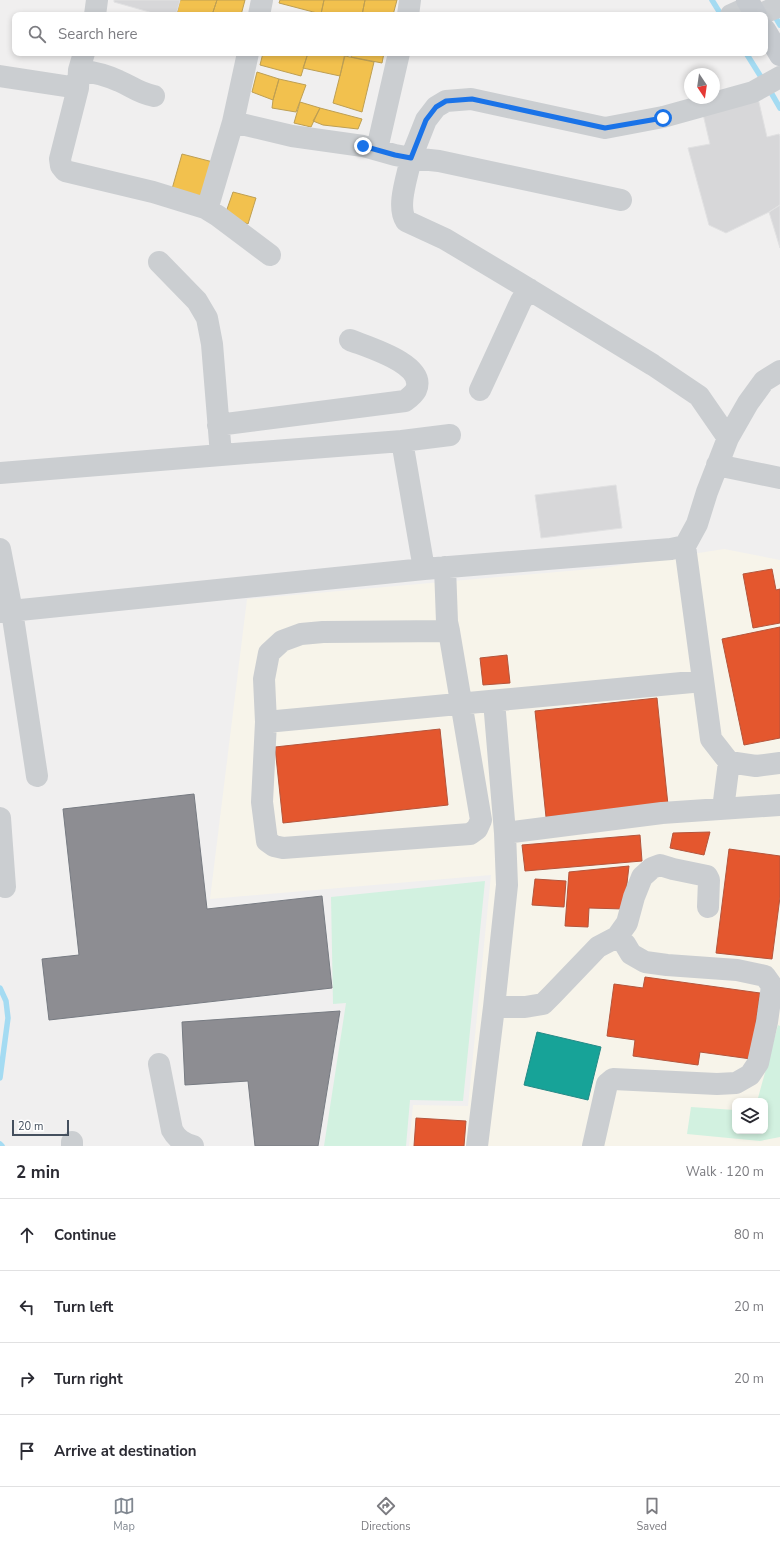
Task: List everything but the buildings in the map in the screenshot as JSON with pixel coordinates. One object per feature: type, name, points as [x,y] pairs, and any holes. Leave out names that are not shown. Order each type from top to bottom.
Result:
[{"type":"main road","points":[[768,35],[780,55]]},
{"type":"street","points":[[95,12],[97,0]]},
{"type":"street","points":[[259,12],[262,0]]},
{"type":"street","points":[[408,12],[410,0]]},
{"type":"street","points":[[742,12],[753,9],[780,6]]},
{"type":"street","points":[[205,208],[209,203],[232,122],[247,56]]},
{"type":"street","points":[[377,149],[398,56]]},
{"type":"street","points":[[80,70],[60,159],[61,166],[65,171],[153,192],[205,208],[270,255]]},
{"type":"street","points":[[0,76],[80,70],[99,73],[129,86],[140,93],[154,96]]},
{"type":"street","points":[[728,438],[699,396],[646,361],[529,289],[445,239],[406,221],[402,215],[401,207],[411,158],[426,120],[436,107],[446,101],[472,99],[605,128],[663,118],[753,92],[780,77]]},
{"type":"street","points":[[232,122],[292,136],[377,149],[411,158],[439,161],[621,200]]},
{"type":"street","points":[[159,262],[197,301],[207,318],[212,344],[221,455]]},
{"type":"street","points":[[480,390],[521,301],[529,289]]},
{"type":"street","points":[[218,425],[405,401],[416,392],[418,382],[414,373],[395,358],[350,340]]},
{"type":"street","points":[[780,371],[764,381],[748,403],[728,438],[697,524],[685,546],[711,739],[729,762],[756,766],[780,764]]},
{"type":"street","points":[[0,473],[402,442],[450,435]]},
{"type":"street","points":[[402,442],[449,631],[481,820],[478,829],[470,834],[283,848],[274,846],[266,841],[262,802],[266,722],[264,679],[269,653],[282,641],[301,634],[323,632],[449,631]]},
{"type":"street","points":[[717,465],[780,478]]},
{"type":"street","points":[[6,612],[434,568],[671,549],[685,546]]},
{"type":"street","points":[[0,549],[6,612],[37,776]]},
{"type":"street","points":[[266,722],[703,681]]},
{"type":"street","points":[[477,1146],[507,886],[505,833],[494,701]]},
{"type":"street","points":[[723,809],[729,762]]},
{"type":"street","points":[[505,833],[662,813],[780,805]]},
{"type":"street","points":[[0,818],[9,887]]},
{"type":"street","points":[[494,1007],[525,1007],[542,1004],[598,948],[617,937],[627,923],[634,897],[642,877],[652,868],[660,865],[707,876],[709,880],[708,907]]},
{"type":"street","points":[[593,1146],[607,1084],[613,1079],[716,1084],[736,1083],[750,1075],[758,1063],[772,986],[765,976],[737,970],[645,962],[631,954],[625,944],[617,937]]},
{"type":"street","points":[[159,1064],[172,1130],[177,1138],[192,1146]]},
{"type":"shaded area","points":[[724,549],[780,560],[780,1146],[409,1146],[413,1105],[468,1106],[491,875],[210,899],[247,599],[603,568]]},
{"type":"green space","points":[[485,881],[463,1101],[410,1100],[406,1146],[324,1146],[346,1003],[333,1004],[331,897]]},
{"type":"green space","points":[[778,1025],[780,1026],[780,1137],[760,1141],[687,1134],[691,1107],[732,1110],[732,1134],[768,1134],[768,1098],[758,1098]]},
{"type":"waterway","points":[[712,0],[719,12]]},
{"type":"waterway","points":[[773,13],[780,25]]},
{"type":"waterway","points":[[748,56],[761,77]]},
{"type":"waterway","points":[[769,89],[780,108]]},
{"type":"waterway","points":[[0,988],[6,1001],[8,1018],[0,1078]]},
{"type":"route","points":[[363,146],[411,158],[426,120],[436,107],[446,101],[472,99],[605,128],[663,118]]}]
